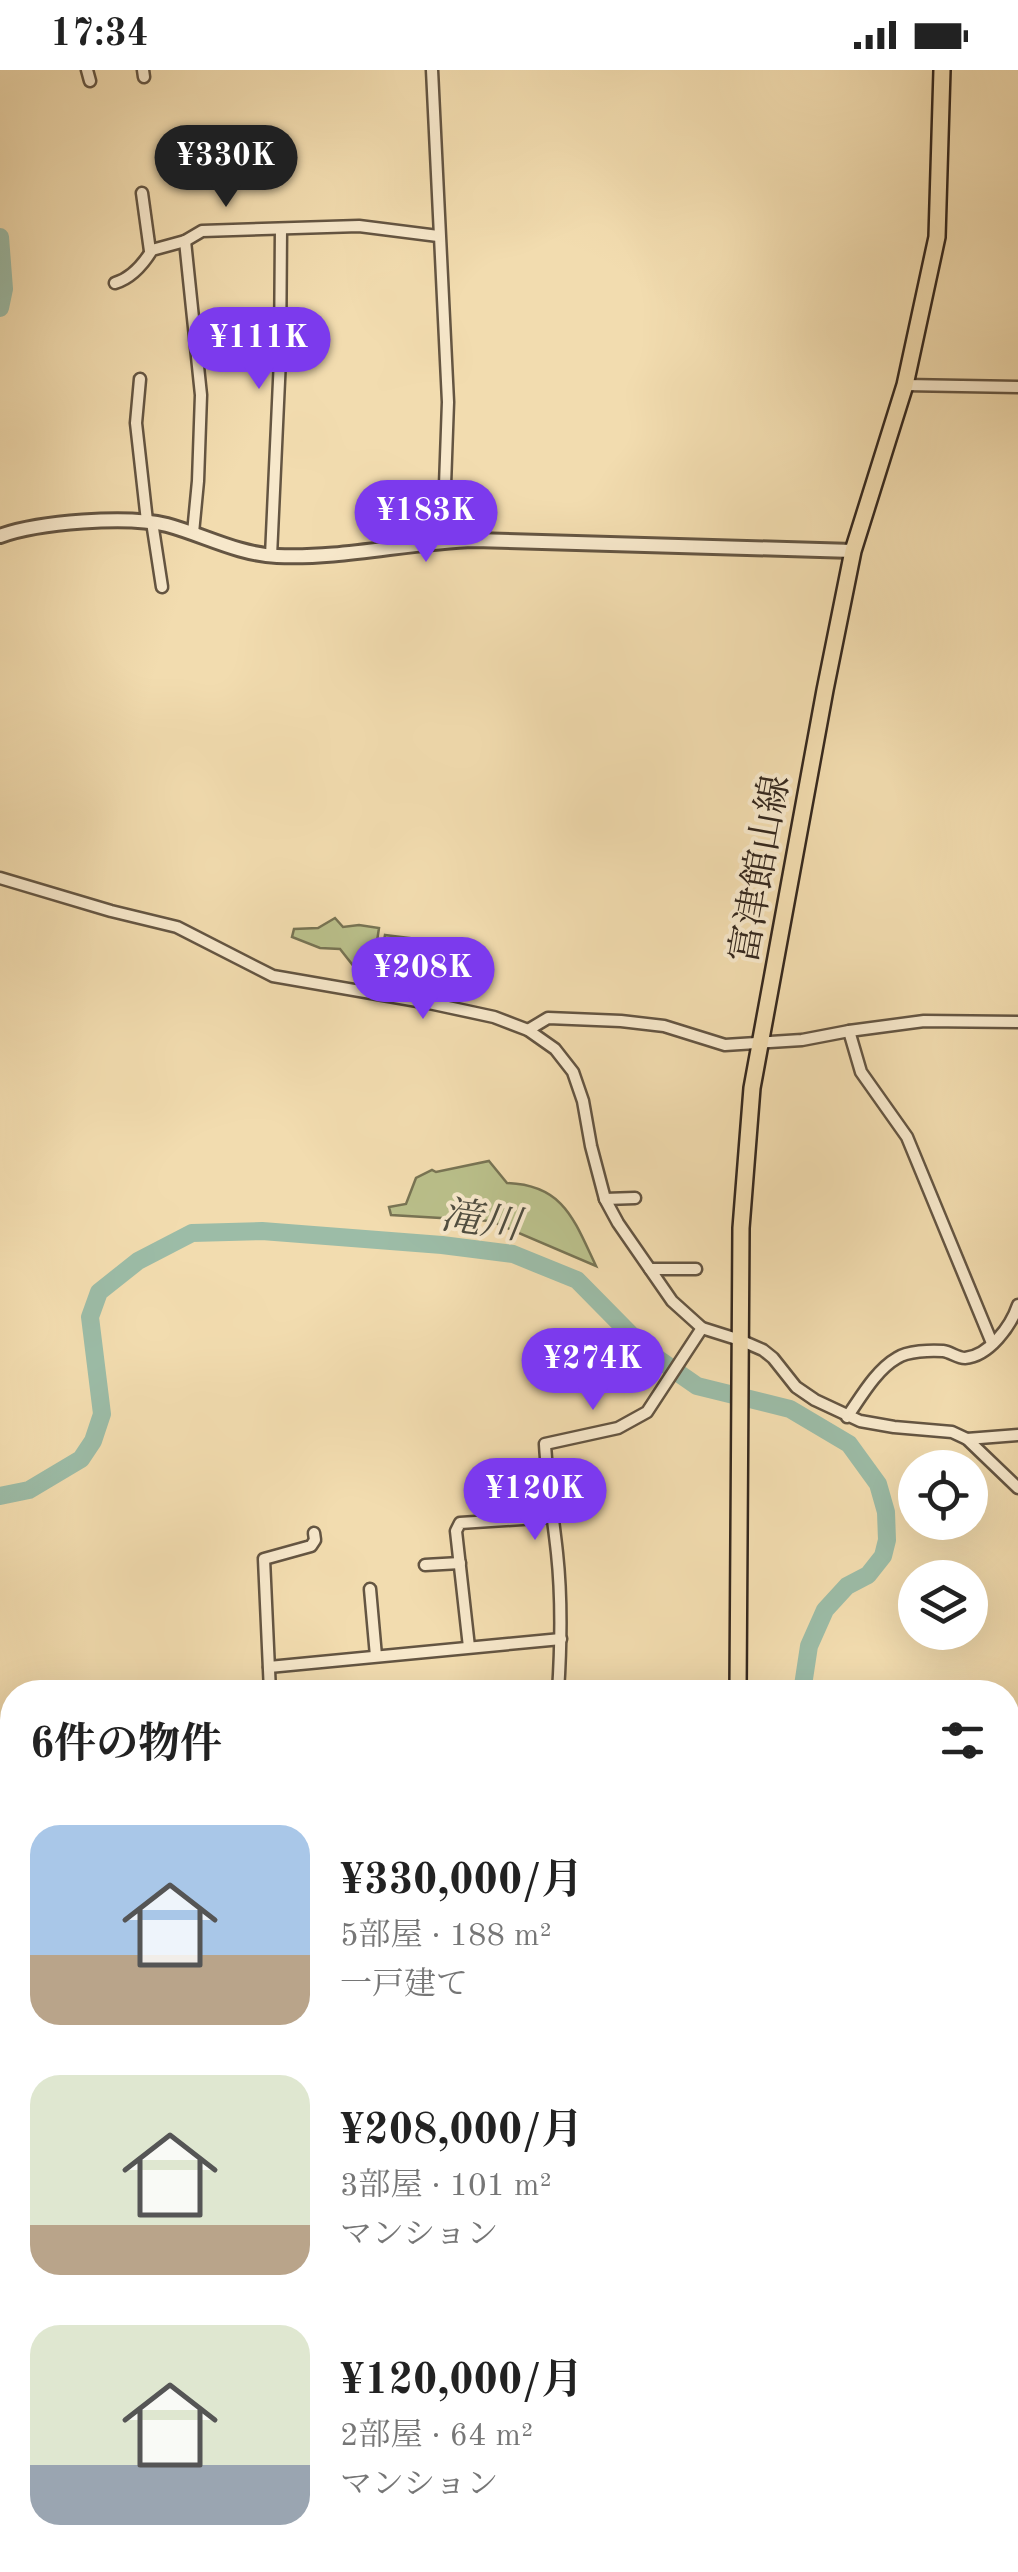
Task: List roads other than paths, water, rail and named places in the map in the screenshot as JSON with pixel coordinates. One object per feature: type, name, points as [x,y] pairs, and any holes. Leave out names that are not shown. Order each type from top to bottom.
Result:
[{"type":"main road","name":"富津館山線","points":[[738,1680],[741,1228],[752,1088],[853,551],[906,384],[936,238],[942,70]]},
{"type":"street","points":[[432,70],[448,402],[443,541]]},
{"type":"street","points":[[115,282],[132,274],[148,258],[142,193]]},
{"type":"street","points":[[150,251],[185,241],[202,231],[359,226],[438,236]]},
{"type":"street","points":[[270,556],[280,359],[281,230]]},
{"type":"street","points":[[185,241],[201,395],[192,533]]},
{"type":"street","points":[[140,379],[136,423],[162,587]]},
{"type":"street","points":[[906,384],[1018,387]]},
{"type":"street","points":[[0,536],[77,524],[150,521],[237,550],[270,556],[325,556],[443,541],[853,551]]},
{"type":"street","points":[[0,878],[177,928],[273,976],[428,1003],[494,1017],[528,1030],[554,1050],[573,1072],[606,1199],[618,1224],[672,1300],[702,1328],[764,1350],[804,1394],[847,1416],[894,1427],[952,1432],[967,1439],[1018,1488]]},
{"type":"street","points":[[528,1030],[548,1018],[621,1020],[664,1026],[725,1045],[802,1040],[924,1021],[1018,1022]]},
{"type":"street","points":[[849,1031],[860,1072],[906,1136],[992,1343]]},
{"type":"street","points":[[606,1199],[635,1198]]},
{"type":"street","points":[[650,1269],[696,1269]]},
{"type":"street","points":[[847,1416],[896,1358],[941,1350],[966,1358],[1004,1334],[1018,1305]]},
{"type":"street","points":[[559,1680],[557,1556],[544,1444],[618,1428],[647,1412],[702,1328]]},
{"type":"street","points":[[967,1439],[1018,1436]]},
{"type":"street","points":[[469,1648],[456,1532],[460,1522],[552,1517]]},
{"type":"street","points":[[270,1680],[264,1559],[311,1546],[314,1533]]},
{"type":"street","points":[[424,1565],[460,1563]]},
{"type":"street","points":[[370,1589],[376,1656]]},
{"type":"street","points":[[269,1667],[561,1639]]},
{"type":"waterway","points":[[0,237],[4,289],[0,308]]},
{"type":"waterway","name":"滝川","points":[[0,1496],[29,1490],[81,1459],[93,1441],[102,1414],[90,1317],[99,1292],[138,1261],[192,1233],[262,1231],[513,1254],[577,1280],[648,1352],[697,1386],[790,1409],[849,1444],[878,1484],[886,1512],[883,1556],[868,1575],[847,1586],[825,1610],[809,1646],[804,1680]]}]
